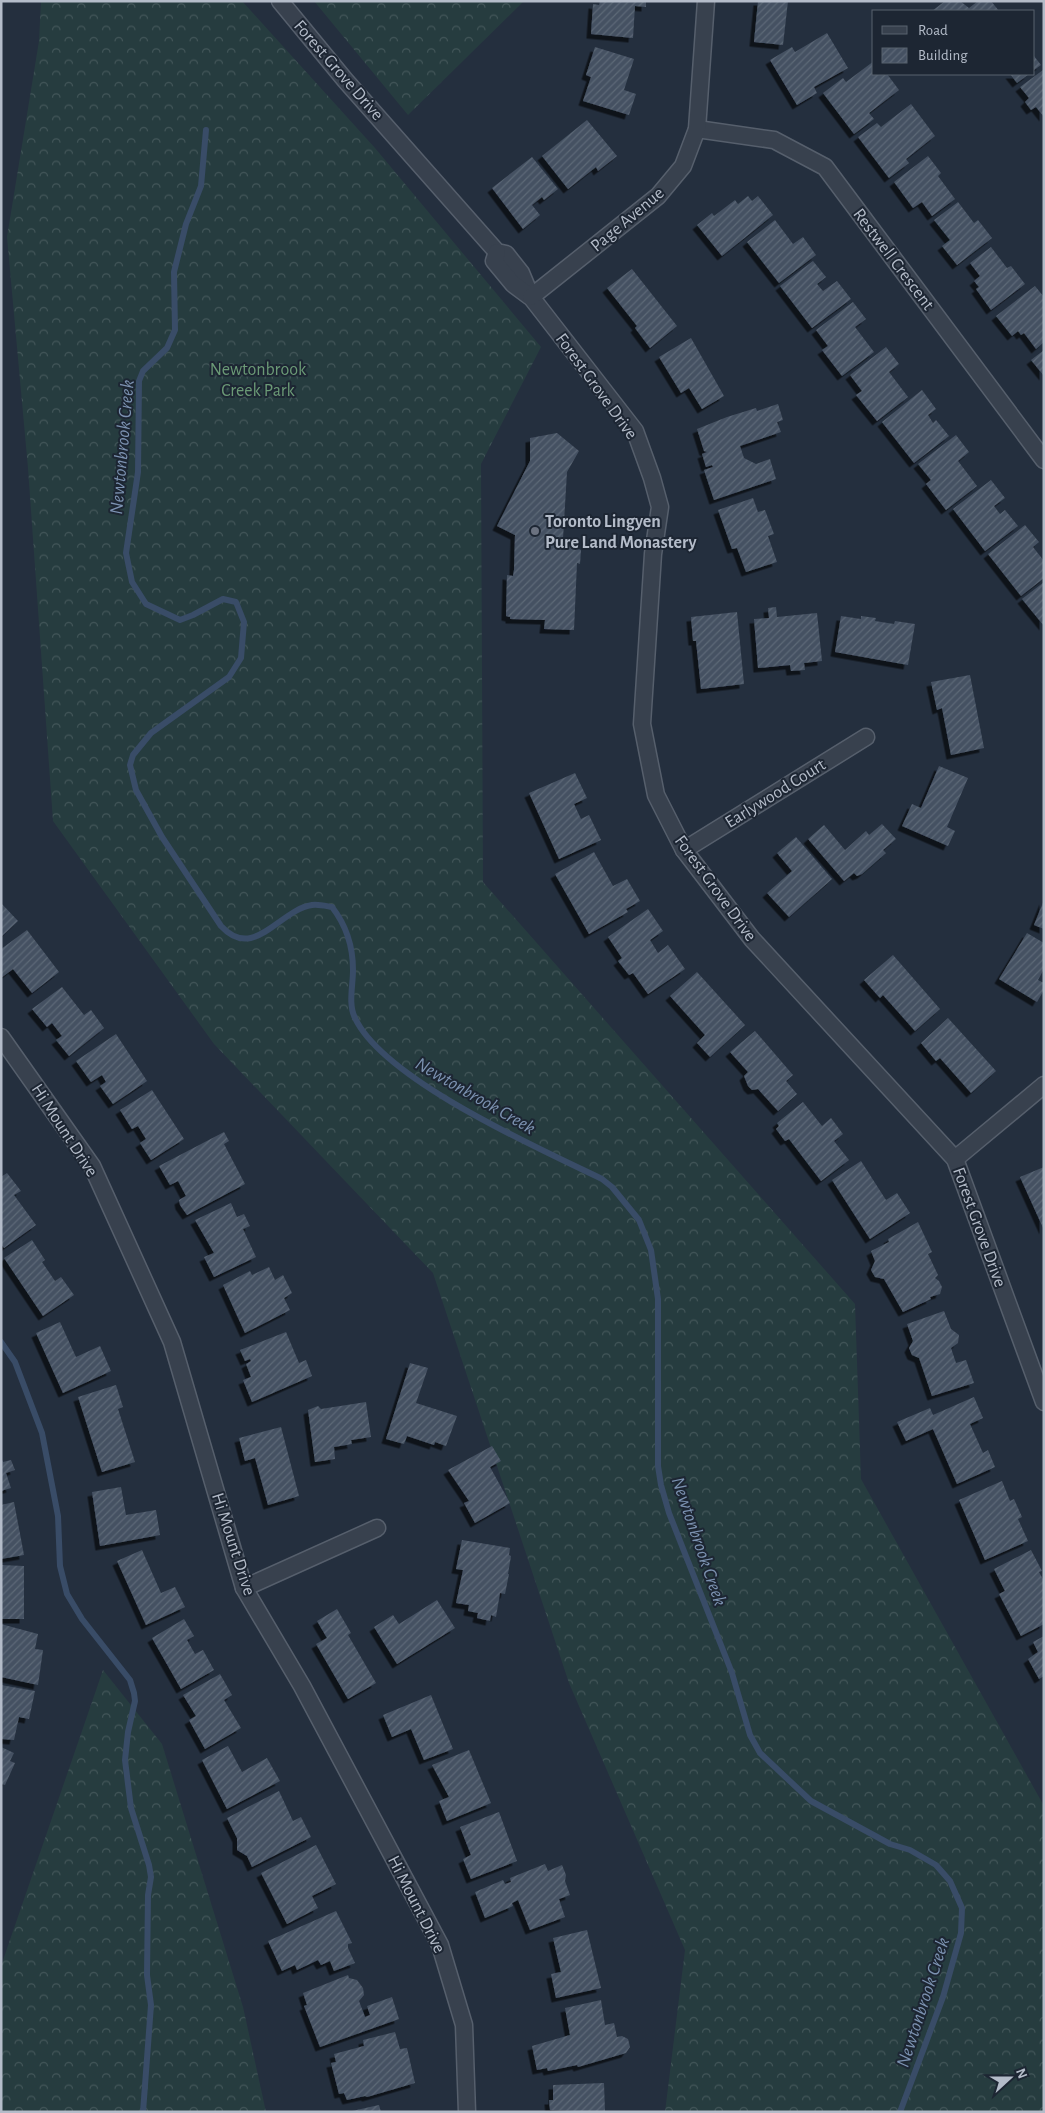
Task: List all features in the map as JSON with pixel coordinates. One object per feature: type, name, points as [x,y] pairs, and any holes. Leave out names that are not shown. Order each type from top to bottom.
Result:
[{"type":"street","name":"Forest Grove Drive","points":[[280,1],[345,80],[497,252],[506,254],[520,273],[531,297],[635,431],[660,507],[653,554],[642,724],[656,795],[684,850],[752,939],[955,1159],[1044,1402]]},
{"type":"street","name":"Page Avenue","points":[[531,297],[658,196],[683,166],[697,129],[706,1]]},
{"type":"street","name":"Restwell Crescent","points":[[697,129],[774,140],[825,166],[1042,456]]},
{"type":"street","name":"Earlywood Court","points":[[684,850],[866,737]]},
{"type":"street","name":"Hi Mount Drive","points":[[1,1037],[92,1166],[172,1342],[244,1588],[302,1686],[440,1945],[464,2025],[467,2112]]},
{"type":"street","points":[[955,1159],[1044,1085]]},
{"type":"street","points":[[244,1588],[377,1528]]},
{"type":"green space","name":"Newtonbrook Creek Park","points":[[41,1],[242,1],[375,148],[541,347],[481,464],[483,882],[855,1304],[861,1479],[1044,1806],[1044,2112],[665,2112],[685,1950],[569,1683],[433,1273],[214,1044],[53,821],[28,468],[7,237],[39,41]]},
{"type":"green space","points":[[314,1],[524,1],[408,115]]},
{"type":"green space","points":[[103,1670],[162,1744],[243,2007],[266,2112],[1,2112],[1,1966]]},
{"type":"building","points":[[600,1],[646,1],[646,7],[635,6],[633,38],[591,34],[593,4],[599,5]]},
{"type":"building","points":[[758,1],[788,1],[783,45],[754,42]]},
{"type":"building","points":[[945,1],[960,1],[969,8],[978,1],[991,1],[998,10],[933,10]]},
{"type":"building","points":[[827,33],[848,68],[814,87],[817,93],[797,105],[770,60],[792,47],[795,52]]},
{"type":"building","points":[[595,47],[634,59],[624,90],[636,94],[629,115],[583,101],[591,77],[586,75]]},
{"type":"building","points":[[1035,57],[1041,65],[1035,69]]},
{"type":"building","points":[[872,62],[872,75],[888,75],[899,90],[869,113],[874,119],[854,134],[823,93],[843,78],[846,82]]},
{"type":"building","points":[[1043,70],[1044,117],[1036,107],[1031,110],[1025,102],[1029,98],[1020,87]]},
{"type":"building","points":[[1011,75],[1028,75],[1017,83]]},
{"type":"building","points":[[911,104],[935,136],[906,159],[909,163],[889,178],[858,137],[877,123],[881,127]]},
{"type":"building","points":[[587,120],[617,156],[598,171],[596,167],[568,189],[542,156]]},
{"type":"building","points":[[928,156],[941,173],[938,176],[955,199],[932,216],[922,202],[913,208],[894,182]]},
{"type":"building","points":[[532,157],[558,189],[544,200],[542,197],[532,205],[540,215],[523,229],[492,188]]},
{"type":"building","points":[[748,196],[752,201],[758,196],[773,215],[722,256],[697,225],[712,213],[714,216],[735,200],[738,204]]},
{"type":"building","points":[[958,202],[974,223],[978,220],[992,238],[957,265],[942,246],[950,240],[934,220]]},
{"type":"building","points":[[775,220],[793,244],[803,237],[816,255],[779,283],[747,242]]},
{"type":"building","points":[[991,247],[1007,268],[1011,266],[1025,284],[991,310],[976,289],[979,287],[974,281],[980,276],[970,263]]},
{"type":"building","points":[[813,261],[826,277],[817,284],[823,291],[837,281],[851,299],[812,328],[780,286]]},
{"type":"building","points":[[632,269],[677,326],[650,348],[635,328],[637,326],[607,288]]},
{"type":"building","points":[[1035,286],[1044,297],[1044,342],[1036,349],[1024,333],[1021,335],[1018,331],[1012,336],[996,316]]},
{"type":"building","points":[[853,302],[866,319],[855,327],[874,352],[842,376],[822,350],[828,346],[816,330]]},
{"type":"building","points":[[691,338],[724,396],[702,409],[689,388],[681,393],[659,357]]},
{"type":"building","points":[[886,347],[899,364],[889,372],[908,397],[877,421],[856,395],[862,391],[850,375]]},
{"type":"building","points":[[1044,350],[1044,376],[1031,360]]},
{"type":"building","points":[[922,390],[936,409],[928,415],[933,423],[936,420],[949,436],[914,463],[882,422]]},
{"type":"building","points":[[778,404],[783,420],[777,422],[781,432],[740,446],[744,458],[756,464],[770,459],[776,479],[714,500],[704,470],[713,467],[712,465],[706,467],[702,454],[707,452],[704,451],[697,429],[756,408],[757,411]]},
{"type":"building","name":"Toronto Lingyen Pure Land Monastery","points":[[557,433],[579,451],[567,472],[563,539],[578,540],[578,549],[581,550],[580,564],[577,563],[574,630],[544,629],[545,620],[510,619],[510,617],[506,616],[507,575],[513,576],[515,535],[497,526],[530,461],[530,438]]},
{"type":"building","points":[[956,435],[969,452],[958,461],[977,486],[946,510],[926,484],[931,480],[918,464]]},
{"type":"building","points":[[991,480],[1005,498],[994,506],[1000,514],[1005,510],[1018,526],[985,551],[953,509]]},
{"type":"building","points":[[753,498],[758,512],[765,510],[774,534],[768,536],[777,562],[746,572],[737,548],[732,549],[718,510]]},
{"type":"building","points":[[1025,525],[1039,542],[1033,547],[1044,561],[1044,578],[1021,596],[988,554]]},
{"type":"building","points":[[1044,582],[1044,626],[1022,599]]},
{"type":"building","points":[[776,607],[777,617],[817,613],[822,661],[804,663],[805,670],[791,671],[790,665],[758,668],[754,619],[769,618],[768,608]]},
{"type":"building","points":[[737,612],[744,684],[701,689],[696,641],[693,641],[691,617]]},
{"type":"building","points":[[841,616],[861,619],[861,616],[876,618],[875,621],[894,624],[895,621],[915,624],[908,665],[835,652]]},
{"type":"building","points":[[970,675],[984,748],[951,755],[942,708],[937,710],[931,682]]},
{"type":"building","points":[[939,766],[968,778],[947,827],[955,831],[948,846],[902,826],[912,804],[921,808]]},
{"type":"building","points":[[575,773],[587,798],[574,804],[581,819],[589,815],[601,840],[559,859],[529,793]]},
{"type":"building","points":[[882,824],[896,839],[883,850],[886,853],[862,874],[857,876],[854,873],[844,881],[808,839],[824,825],[845,850],[866,831],[869,835]]},
{"type":"building","points":[[796,837],[832,879],[789,917],[767,893],[792,871],[777,853]]},
{"type":"building","points":[[594,852],[613,886],[627,879],[640,901],[626,909],[628,912],[589,934],[555,874]]},
{"type":"building","points":[[1044,900],[1044,929],[1034,925]]},
{"type":"building","points":[[1,903],[18,921],[1,937]]},
{"type":"building","points":[[648,909],[663,931],[650,940],[658,953],[668,945],[685,969],[648,994],[633,973],[629,975],[618,961],[622,958],[608,937]]},
{"type":"building","points":[[27,930],[59,972],[32,993],[13,969],[1,978],[1,949]]},
{"type":"building","points":[[1027,933],[1044,943],[1044,969],[1038,980],[1044,983],[1044,990],[1037,1002],[999,979]]},
{"type":"building","points":[[893,955],[940,1009],[915,1031],[883,995],[880,998],[864,980]]},
{"type":"building","points":[[697,972],[745,1025],[710,1057],[697,1043],[705,1035],[670,996]]},
{"type":"building","points":[[62,987],[84,1015],[91,1010],[104,1028],[69,1056],[56,1040],[62,1036],[52,1023],[47,1027],[32,1009]]},
{"type":"building","points":[[948,1018],[996,1071],[971,1093],[940,1058],[936,1061],[921,1043]]},
{"type":"building","points":[[755,1031],[793,1075],[786,1081],[797,1094],[778,1111],[758,1089],[752,1090],[748,1086],[744,1076],[748,1072],[730,1052]]},
{"type":"building","points":[[116,1034],[147,1081],[113,1104],[100,1086],[106,1082],[102,1075],[91,1082],[76,1061]]},
{"type":"building","points":[[152,1090],[184,1139],[151,1160],[140,1143],[146,1139],[138,1126],[132,1129],[120,1110]]},
{"type":"building","points":[[803,1102],[822,1126],[831,1118],[843,1134],[834,1141],[849,1160],[821,1181],[789,1139],[785,1141],[776,1129],[779,1126],[777,1123]]},
{"type":"building","points":[[224,1132],[229,1141],[224,1144],[245,1184],[187,1215],[180,1205],[179,1200],[186,1196],[178,1181],[170,1185],[159,1166]]},
{"type":"building","points":[[861,1161],[886,1200],[897,1193],[910,1213],[870,1239],[832,1180]]},
{"type":"building","points":[[1044,1167],[1044,1230],[1020,1177]]},
{"type":"building","points":[[7,1173],[21,1191],[14,1195],[36,1225],[4,1248],[1,1244],[1,1177]]},
{"type":"building","points":[[231,1203],[237,1217],[244,1214],[250,1226],[243,1229],[256,1257],[214,1277],[204,1257],[214,1253],[195,1220]]},
{"type":"building","points":[[918,1222],[932,1252],[928,1254],[938,1275],[935,1278],[942,1287],[940,1294],[930,1297],[931,1299],[903,1312],[884,1279],[875,1277],[871,1270],[875,1261],[871,1251],[889,1242],[888,1239]]},
{"type":"building","points":[[32,1240],[45,1260],[42,1262],[55,1281],[61,1277],[74,1295],[43,1316],[4,1258]]},
{"type":"building","points":[[269,1267],[275,1280],[283,1275],[292,1293],[284,1298],[290,1310],[245,1333],[223,1285],[250,1271],[252,1275]]},
{"type":"building","points":[[944,1311],[951,1329],[959,1335],[958,1343],[951,1348],[956,1363],[966,1360],[974,1383],[932,1396],[919,1358],[912,1355],[909,1348],[913,1341],[907,1324]]},
{"type":"building","points":[[60,1322],[76,1357],[100,1346],[111,1371],[63,1393],[36,1333]]},
{"type":"building","points":[[286,1332],[299,1363],[306,1360],[312,1376],[252,1402],[243,1380],[251,1377],[246,1364],[251,1361],[250,1359],[245,1361],[240,1350]]},
{"type":"building","points":[[410,1363],[428,1368],[416,1403],[457,1416],[446,1446],[435,1442],[434,1445],[407,1436],[404,1444],[386,1439]]},
{"type":"building","points":[[116,1385],[123,1407],[118,1409],[135,1462],[102,1472],[78,1397]]},
{"type":"building","points":[[974,1397],[983,1418],[970,1424],[983,1453],[988,1450],[995,1467],[957,1484],[933,1429],[906,1441],[897,1422],[930,1408],[933,1415]]},
{"type":"building","points":[[366,1402],[371,1437],[351,1440],[352,1444],[334,1447],[335,1459],[315,1462],[308,1410],[318,1406],[321,1409]]},
{"type":"building","points":[[281,1427],[299,1496],[268,1505],[255,1458],[245,1461],[239,1438]]},
{"type":"building","points":[[492,1446],[501,1461],[490,1467],[510,1503],[475,1523],[464,1503],[469,1501],[448,1470]]},
{"type":"building","points":[[1,1458],[3,1462],[11,1460],[15,1470],[6,1473],[11,1488],[1,1491]]},
{"type":"building","points":[[1002,1481],[1010,1501],[1014,1499],[1022,1517],[1018,1519],[1028,1541],[985,1560],[959,1500]]},
{"type":"building","points":[[121,1487],[126,1515],[156,1510],[160,1535],[100,1546],[92,1492]]},
{"type":"building","points":[[14,1502],[24,1555],[1,1559],[1,1505]]},
{"type":"building","points":[[462,1540],[510,1548],[509,1555],[511,1556],[505,1594],[500,1593],[496,1617],[491,1615],[490,1621],[477,1618],[478,1613],[468,1611],[469,1605],[456,1603],[463,1570],[456,1569]]},
{"type":"building","points":[[142,1550],[161,1593],[175,1587],[185,1607],[146,1625],[117,1561]]},
{"type":"building","points":[[1031,1550],[1042,1571],[1039,1572],[1044,1581],[1044,1624],[1021,1636],[999,1594],[1005,1591],[994,1569]]},
{"type":"building","points":[[1,1565],[24,1566],[24,1619],[1,1619]]},
{"type":"building","points":[[437,1600],[455,1628],[397,1664],[374,1627],[393,1615],[399,1624]]},
{"type":"building","points":[[337,1609],[351,1633],[348,1635],[376,1683],[348,1699],[316,1644],[327,1638],[317,1621]]},
{"type":"building","points":[[184,1619],[194,1636],[187,1640],[195,1654],[203,1650],[214,1670],[181,1689],[152,1638]]},
{"type":"building","points":[[1,1624],[38,1634],[35,1649],[43,1650],[38,1685],[1,1677]]},
{"type":"building","points":[[1044,1636],[1044,1676],[1039,1679],[1028,1659],[1038,1652],[1033,1642]]},
{"type":"building","points":[[220,1674],[232,1695],[224,1700],[241,1728],[205,1749],[189,1720],[196,1716],[183,1695]]},
{"type":"building","points":[[1,1685],[35,1691],[29,1719],[19,1717],[14,1740],[1,1739]]},
{"type":"building","points":[[431,1695],[453,1749],[424,1760],[411,1729],[392,1737],[383,1715]]},
{"type":"building","points":[[228,1746],[242,1772],[267,1758],[280,1781],[227,1809],[202,1760]]},
{"type":"building","points":[[1,1747],[14,1753],[10,1761],[15,1763],[5,1785],[1,1784]]},
{"type":"building","points":[[469,1750],[491,1803],[447,1821],[439,1801],[449,1797],[432,1765]]},
{"type":"building","points":[[279,1791],[293,1821],[301,1817],[311,1837],[252,1867],[247,1856],[237,1850],[237,1838],[227,1818]]},
{"type":"building","points":[[499,1812],[517,1861],[471,1879],[463,1859],[471,1855],[460,1827]]},
{"type":"building","points":[[316,1845],[336,1884],[312,1896],[318,1908],[287,1924],[261,1873]]},
{"type":"building","points":[[545,1864],[548,1871],[562,1865],[566,1875],[565,1881],[570,1895],[559,1899],[565,1917],[530,1930],[518,1900],[512,1903],[513,1906],[485,1918],[475,1892],[503,1880],[505,1884],[511,1882],[510,1878]]},
{"type":"building","points":[[336,1911],[352,1943],[348,1944],[348,1948],[355,1963],[334,1971],[330,1961],[321,1965],[318,1960],[297,1970],[295,1965],[282,1971],[268,1941]]},
{"type":"building","points":[[587,1930],[601,1988],[556,1998],[551,1974],[561,1972],[553,1938]]},
{"type":"building","points":[[348,1975],[349,1978],[357,1980],[363,1988],[364,1995],[359,2001],[365,2017],[370,2015],[367,2006],[392,1997],[399,2019],[320,2047],[304,2006],[307,2005],[303,1993]]},
{"type":"building","points":[[601,2000],[605,2025],[614,2023],[617,2037],[622,2036],[628,2039],[630,2047],[626,2053],[578,2067],[577,2065],[548,2071],[547,2068],[537,2070],[532,2046],[570,2035],[565,2008]]},
{"type":"building","points":[[395,2032],[400,2049],[407,2048],[415,2083],[367,2097],[347,2100],[344,2093],[339,2094],[331,2063],[336,2062],[334,2054],[364,2046],[363,2040]]},
{"type":"building","points":[[604,2083],[605,2112],[550,2110],[549,2100],[553,2100],[553,2085]]},
{"type":"building","points":[[379,2105],[381,2112],[352,2112],[352,2111]]},
{"type":"waterway","name":"Newtonbrook Creek","points":[[206,130],[201,186],[186,224],[174,272],[175,330],[167,348],[143,371],[139,381],[138,472],[126,553],[132,582],[146,604],[180,620],[223,599],[236,602],[244,622],[241,658],[229,677],[151,733],[133,755],[130,765],[136,790],[162,837],[221,926],[233,936],[244,939],[266,931],[300,909],[312,905],[332,907],[345,929],[352,953],[351,1001],[353,1013],[371,1041],[397,1065],[466,1110],[541,1150],[602,1179],[612,1187],[639,1220],[651,1250],[658,1299],[658,1466],[661,1485],[669,1513],[732,1673],[750,1735],[760,1753],[811,1801],[890,1844],[910,1850],[936,1865],[950,1881],[962,1908],[961,1933],[943,1997],[900,2112]]},
{"type":"waterway","points":[[1,1342],[15,1362],[42,1433],[58,1516],[60,1566],[67,1594],[82,1619],[130,1680],[134,1693],[135,1701],[128,1732],[125,1760],[131,1808],[151,1877],[148,1895],[147,1975],[151,2005],[143,2112]]},
{"type":"place","name":"Toronto Lingyen Pure Land Monastery","points":[[535,531]]}]
